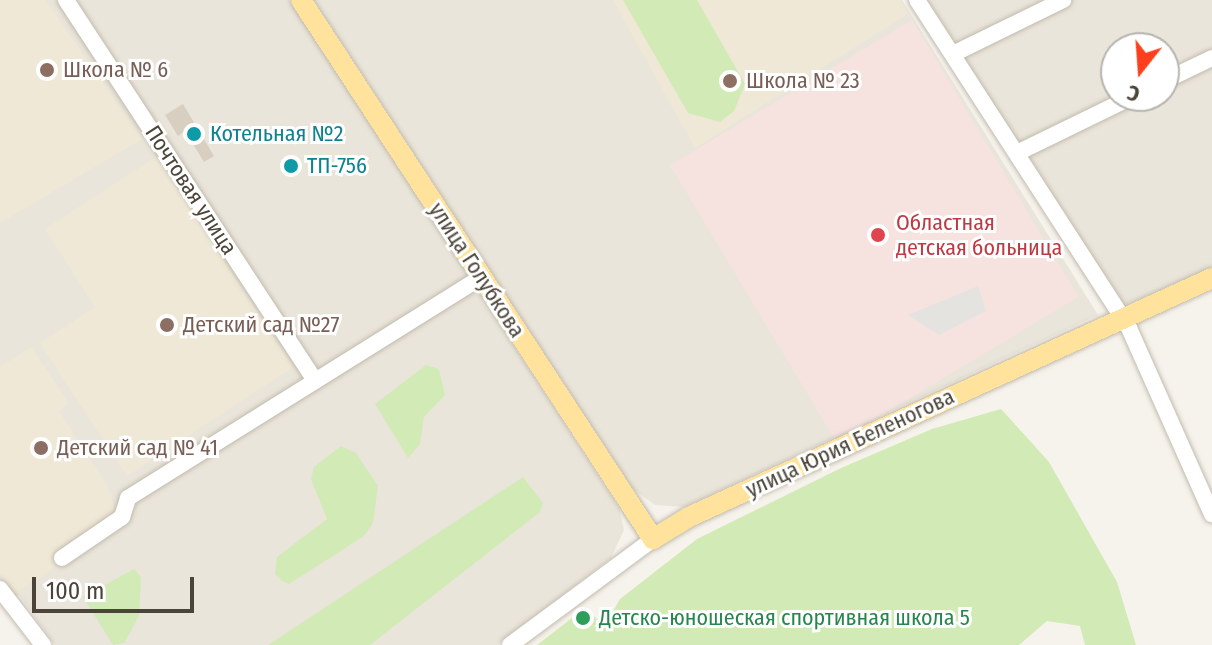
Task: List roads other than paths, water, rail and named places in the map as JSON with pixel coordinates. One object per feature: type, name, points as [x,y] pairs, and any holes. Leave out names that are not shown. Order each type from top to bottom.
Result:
[{"type":"main road","name":"улица Голубкова","points":[[301,0],[653,539]]},
{"type":"main road","name":"улица Юрия Беленогова","points":[[653,539],[689,517],[1212,278]]},
{"type":"street","name":"Почтовая улица","points":[[66,0],[315,381]]},
{"type":"street","points":[[917,0],[1122,318],[1212,514]]},
{"type":"street","points":[[953,54],[1063,0]]},
{"type":"street","points":[[1180,73],[1212,58]]},
{"type":"street","points":[[1017,153],[1101,112]]},
{"type":"street","points":[[62,558],[122,517],[128,498],[482,277]]},
{"type":"street","name":"улица Юрия Беленогова","points":[[510,645],[653,539]]},
{"type":"street","points":[[0,589],[43,645]]},
{"type":"place","name":"Школа № 6","points":[[47,70]]},
{"type":"place","name":"Школа № 23","points":[[730,81]]},
{"type":"place","name":"Котельная №2","points":[[194,134]]},
{"type":"place","name":"ТП-756","points":[[291,166]]},
{"type":"place","name":"Областная детская больница","points":[[878,235]]},
{"type":"place","name":"Детский сад №27","points":[[167,325]]},
{"type":"place","name":"Детский сад № 41","points":[[41,448]]},
{"type":"place","name":"Детско-юношеская спортивная школа 5","points":[[583,618]]}]
